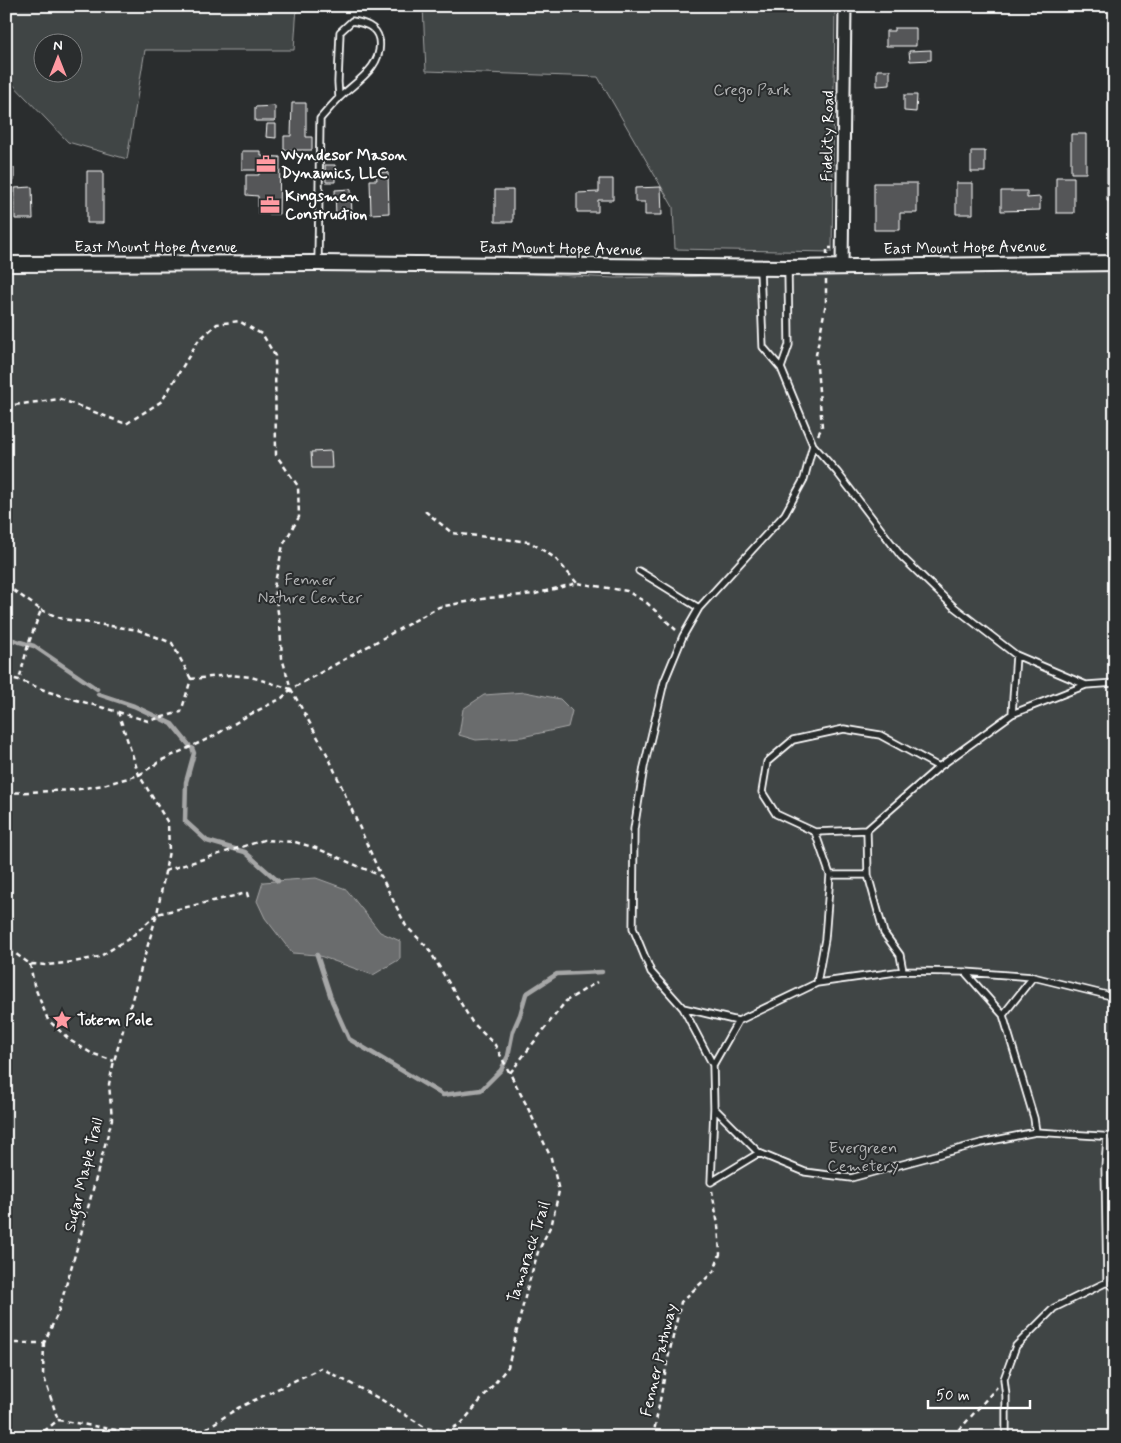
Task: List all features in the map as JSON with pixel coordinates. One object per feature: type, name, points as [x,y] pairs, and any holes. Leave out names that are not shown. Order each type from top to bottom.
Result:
[{"type":"street","name":"Fidelity Road","points":[[842,267],[845,6]]},
{"type":"street","name":"East Mount Hope Avenue","points":[[6,264],[318,263],[788,268],[1115,262]]},
{"type":"lane","points":[[318,263],[320,119],[374,64],[380,47],[378,33],[367,24],[352,21],[340,32],[339,98]]},
{"type":"lane","points":[[760,268],[763,347],[781,368],[813,445],[901,556],[954,607],[1016,656],[1086,685]]},
{"type":"lane","points":[[781,368],[789,345],[788,268]]},
{"type":"lane","points":[[711,1182],[714,1108],[713,1064],[683,1008],[651,972],[633,928],[634,829],[644,768],[664,682],[683,636],[699,608],[785,514],[804,479],[813,445]]},
{"type":"lane","points":[[639,571],[699,608]]},
{"type":"lane","points":[[1012,714],[1016,656]]},
{"type":"lane","points":[[939,768],[880,735],[844,729],[793,740],[767,762],[762,792],[776,814],[815,832],[867,830],[939,768],[1012,714],[1086,685],[1115,682]]},
{"type":"lane","points":[[867,830],[868,875],[884,933],[900,955],[903,971]]},
{"type":"lane","points":[[815,832],[830,875],[825,939],[817,983]]},
{"type":"lane","points":[[830,875],[868,875]]},
{"type":"lane","points":[[713,1064],[738,1020],[817,983],[903,971],[965,972],[1033,977],[1115,997]]},
{"type":"lane","points":[[965,972],[1003,1015],[1034,1118],[1036,1132]]},
{"type":"lane","points":[[1003,1015],[1033,977]]},
{"type":"lane","points":[[683,1008],[738,1020]]},
{"type":"lane","points":[[714,1108],[760,1153],[805,1172],[851,1178],[981,1142],[1036,1132],[1115,1137]]},
{"type":"lane","points":[[1107,1137],[1105,1166],[1107,1282]]},
{"type":"lane","points":[[711,1182],[760,1153]]},
{"type":"lane","points":[[1107,1282],[1115,1288]]},
{"type":"lane","points":[[1006,1437],[1004,1378],[1016,1346],[1054,1308],[1107,1282]]},
{"type":"path","points":[[813,445],[822,427],[816,355],[826,303],[826,281]]},
{"type":"path","name":"Tamarack Trail","points":[[6,406],[60,399],[126,424],[162,401],[198,341],[217,324],[239,322],[263,335],[275,356],[276,455],[298,486],[299,517],[283,545],[274,587],[280,625],[282,658],[291,690],[328,756],[381,876],[406,926],[428,948],[472,1022],[495,1045],[510,1073],[551,1158],[559,1191],[552,1224],[538,1252],[527,1289],[508,1367],[461,1424],[444,1432],[426,1428],[382,1400],[321,1368],[238,1408],[193,1437]]},
{"type":"path","points":[[424,511],[452,534],[530,542],[556,558],[577,583]]},
{"type":"path","points":[[6,793],[74,790],[103,785],[139,775],[162,760],[212,737],[282,698],[291,690],[439,607],[488,598],[535,594],[577,583],[626,591],[647,603],[683,636]]},
{"type":"path","points":[[6,585],[42,610],[63,619],[138,630],[172,642],[191,679],[181,712],[148,722],[6,677]]},
{"type":"path","points":[[19,680],[28,645],[42,610]]},
{"type":"path","points":[[191,679],[230,675],[251,678],[291,690]]},
{"type":"path","name":"Sugar Maple Trail","points":[[44,1343],[61,1304],[112,1119],[110,1084],[114,1061],[157,914],[169,851],[168,823],[139,775],[118,712]]},
{"type":"path","points":[[165,871],[264,840],[295,842],[316,848],[381,876]]},
{"type":"path","points":[[6,947],[30,964],[65,964],[99,957],[130,938],[157,914],[247,893],[249,900]]},
{"type":"path","points":[[30,964],[34,985],[48,1020],[70,1041],[91,1053],[114,1061]]},
{"type":"path","points":[[510,1073],[566,1001],[597,982]]},
{"type":"path","name":"Fenner Pathway","points":[[653,1437],[681,1302],[714,1271],[720,1254],[718,1225],[711,1182]]},
{"type":"path","points":[[6,1343],[44,1343],[43,1374],[58,1420]]},
{"type":"path","points":[[953,1437],[1004,1378]]},
{"type":"path","points":[[37,1437],[58,1420],[157,1437]]},
{"type":"green space","points":[[6,6],[297,6],[294,50],[145,50],[127,159],[68,142],[6,77]]},
{"type":"green space","name":"Crego Park","points":[[423,6],[835,6],[832,252],[675,249],[673,207],[598,77],[426,71]]},
{"type":"green space","points":[[318,263],[615,278],[1115,268],[1115,1437],[6,1437],[6,264]]},
{"type":"shaded area","points":[[525,692],[560,699],[572,711],[568,727],[522,737],[476,740],[459,735],[463,709],[484,695]]},
{"type":"shaded area","points":[[316,878],[346,889],[380,932],[400,941],[400,959],[373,975],[317,955],[292,953],[265,918],[257,901],[263,882]]},
{"type":"building","points":[[354,6],[404,6],[404,8],[354,8]]},
{"type":"building","points":[[894,28],[916,28],[916,46],[886,46],[886,31],[894,31]]},
{"type":"building","points":[[931,50],[931,60],[910,61],[909,51]]},
{"type":"building","points":[[877,70],[890,70],[890,85],[877,86]]},
{"type":"building","points":[[904,95],[917,95],[916,112],[904,111]]},
{"type":"building","points":[[292,103],[306,103],[306,137],[312,137],[312,150],[284,150],[284,136],[291,136]]},
{"type":"building","points":[[275,106],[275,121],[255,121],[255,107]]},
{"type":"building","points":[[267,124],[276,124],[276,138],[266,137]]},
{"type":"building","points":[[1071,134],[1086,134],[1086,173],[1071,173]]},
{"type":"building","points":[[242,151],[261,151],[261,156],[280,157],[279,214],[258,214],[258,196],[246,195],[246,175],[259,175],[259,170],[242,170]]},
{"type":"building","points":[[971,151],[985,151],[985,172],[971,172]]},
{"type":"building","points":[[325,165],[335,165],[335,182],[326,182]]},
{"type":"building","points":[[6,168],[14,168],[14,181],[6,181]]},
{"type":"building","points":[[1107,168],[1115,168],[1115,201],[1107,201]]},
{"type":"building","points":[[87,171],[103,171],[103,223],[87,223]]},
{"type":"building","points":[[388,172],[389,213],[371,214],[370,180],[377,180],[376,173]]},
{"type":"building","points":[[1056,177],[1074,177],[1074,213],[1056,213]]},
{"type":"building","points":[[599,179],[613,179],[613,200],[598,200],[598,212],[577,212],[577,193],[599,192]]},
{"type":"building","points":[[874,183],[917,183],[917,213],[900,213],[900,230],[874,230]]},
{"type":"building","points":[[956,183],[973,183],[973,214],[956,214]]},
{"type":"building","points":[[32,187],[33,219],[15,219],[15,188]]},
{"type":"building","points":[[661,187],[662,215],[645,215],[645,202],[635,202],[635,188]]},
{"type":"building","points":[[351,189],[352,216],[336,217],[335,190]]},
{"type":"building","points":[[495,190],[513,190],[513,222],[495,222]]},
{"type":"building","points":[[1001,191],[1027,191],[1027,198],[1040,197],[1040,210],[1001,211]]},
{"type":"building","points":[[331,451],[332,468],[312,468],[311,452]]},
{"type":"waterway","points":[[6,638],[34,646],[97,689]]},
{"type":"waterway","points":[[98,694],[134,706],[172,724],[189,745]]},
{"type":"waterway","points":[[192,748],[194,753],[186,782],[185,821],[207,841],[245,852],[278,881]]},
{"type":"waterway","points":[[317,955],[332,1001],[349,1039],[443,1095],[481,1090],[501,1070],[508,1056],[513,1031],[526,994],[557,974],[602,972]]},
{"type":"place","name":"Wyndesor Mason Dynamics, LLC","points":[[266,164]]},
{"type":"place","name":"Kingsmen Construction","points":[[270,205]]},
{"type":"place","name":"Totem Pole","points":[[62,1020]]},
{"type":"park label","name":"Fenner Nature Center","points":[[310,589]]},
{"type":"park label","name":"Evergreen Cemetery","points":[[863,1157]]}]
